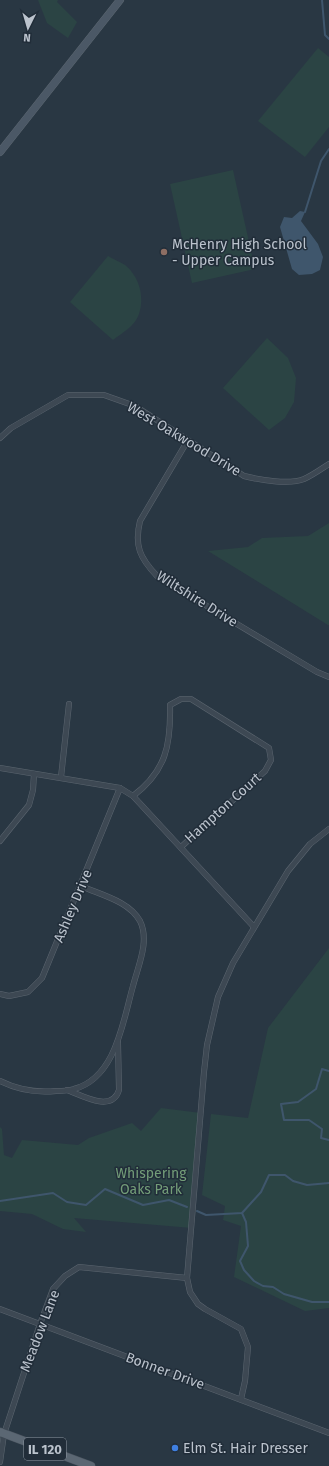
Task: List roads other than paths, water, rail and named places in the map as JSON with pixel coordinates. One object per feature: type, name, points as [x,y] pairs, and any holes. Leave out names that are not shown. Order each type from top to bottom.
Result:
[{"type":"main road","name":"IL 120","points":[[2,1433],[91,1466]]},
{"type":"street","points":[[0,152],[120,0]]},
{"type":"street","name":"West Oakwood Drive","points":[[0,438],[11,428],[68,395],[104,395],[135,406],[244,476],[265,481],[283,482],[304,479],[329,464]]},
{"type":"street","name":"Wiltshire Drive","points":[[188,440],[140,520],[137,533],[138,548],[145,562],[157,576],[317,672],[329,677]]},
{"type":"street","name":"Hampton Court","points":[[133,796],[146,786],[160,766],[168,747],[171,726],[170,706],[181,699],[190,699],[269,748],[271,760],[265,771],[181,847]]},
{"type":"street","points":[[61,777],[69,704]]},
{"type":"street","points":[[0,768],[120,788],[133,796],[254,927]]},
{"type":"street","points":[[0,841],[29,805],[33,790],[34,774]]},
{"type":"street","name":"Ashley Drive","points":[[0,994],[9,996],[28,992],[42,978],[120,788]]},
{"type":"street","points":[[241,1399],[245,1381],[248,1347],[241,1329],[198,1304],[190,1292],[187,1278],[207,1045],[218,997],[233,963],[288,871],[310,844],[329,829]]},
{"type":"street","points":[[0,1081],[12,1087],[40,1092],[67,1090],[82,1086],[100,1072],[110,1058],[118,1042],[145,941],[140,922],[127,906],[81,886]]},
{"type":"street","points":[[67,1090],[97,1102],[111,1101],[117,1097],[119,1090],[118,1042]]},
{"type":"street","name":"Meadow Lane","points":[[0,1462],[2,1433],[40,1324],[54,1289],[65,1276],[79,1267],[187,1278]]},
{"type":"street","name":"Bonner Drive","points":[[0,1309],[329,1433]]},
{"type":"water","points":[[300,211],[305,212],[301,221],[318,244],[323,257],[320,270],[312,274],[299,275],[292,269],[280,227],[284,217],[292,218]]},
{"type":"waterway","points":[[322,0],[325,35],[329,39]]},
{"type":"waterway","points":[[305,212],[321,161],[329,149]]},
{"type":"waterway","points":[[329,1071],[322,1069],[316,1089],[298,1102],[281,1104],[284,1120],[309,1120],[322,1129],[321,1138],[329,1140]]},
{"type":"waterway","points":[[197,1211],[206,1215],[242,1213],[261,1192],[269,1175],[285,1175],[293,1181],[307,1185],[329,1183]]},
{"type":"waterway","points":[[0,1201],[53,1193],[67,1202],[86,1205],[105,1189],[143,1205],[169,1200],[187,1207]]},
{"type":"waterway","points":[[242,1213],[246,1222],[248,1246],[240,1261],[244,1270],[254,1281],[263,1286],[273,1287],[284,1294],[312,1302],[329,1302]]},
{"type":"place","name":"McHenry High School - Upper Campus","points":[[164,252]]},
{"type":"place","name":"Elm St. Hair Dresser","points":[[175,1448]]},
{"type":"park label","name":"Whispering Oaks Park","points":[[151,1182]]}]
